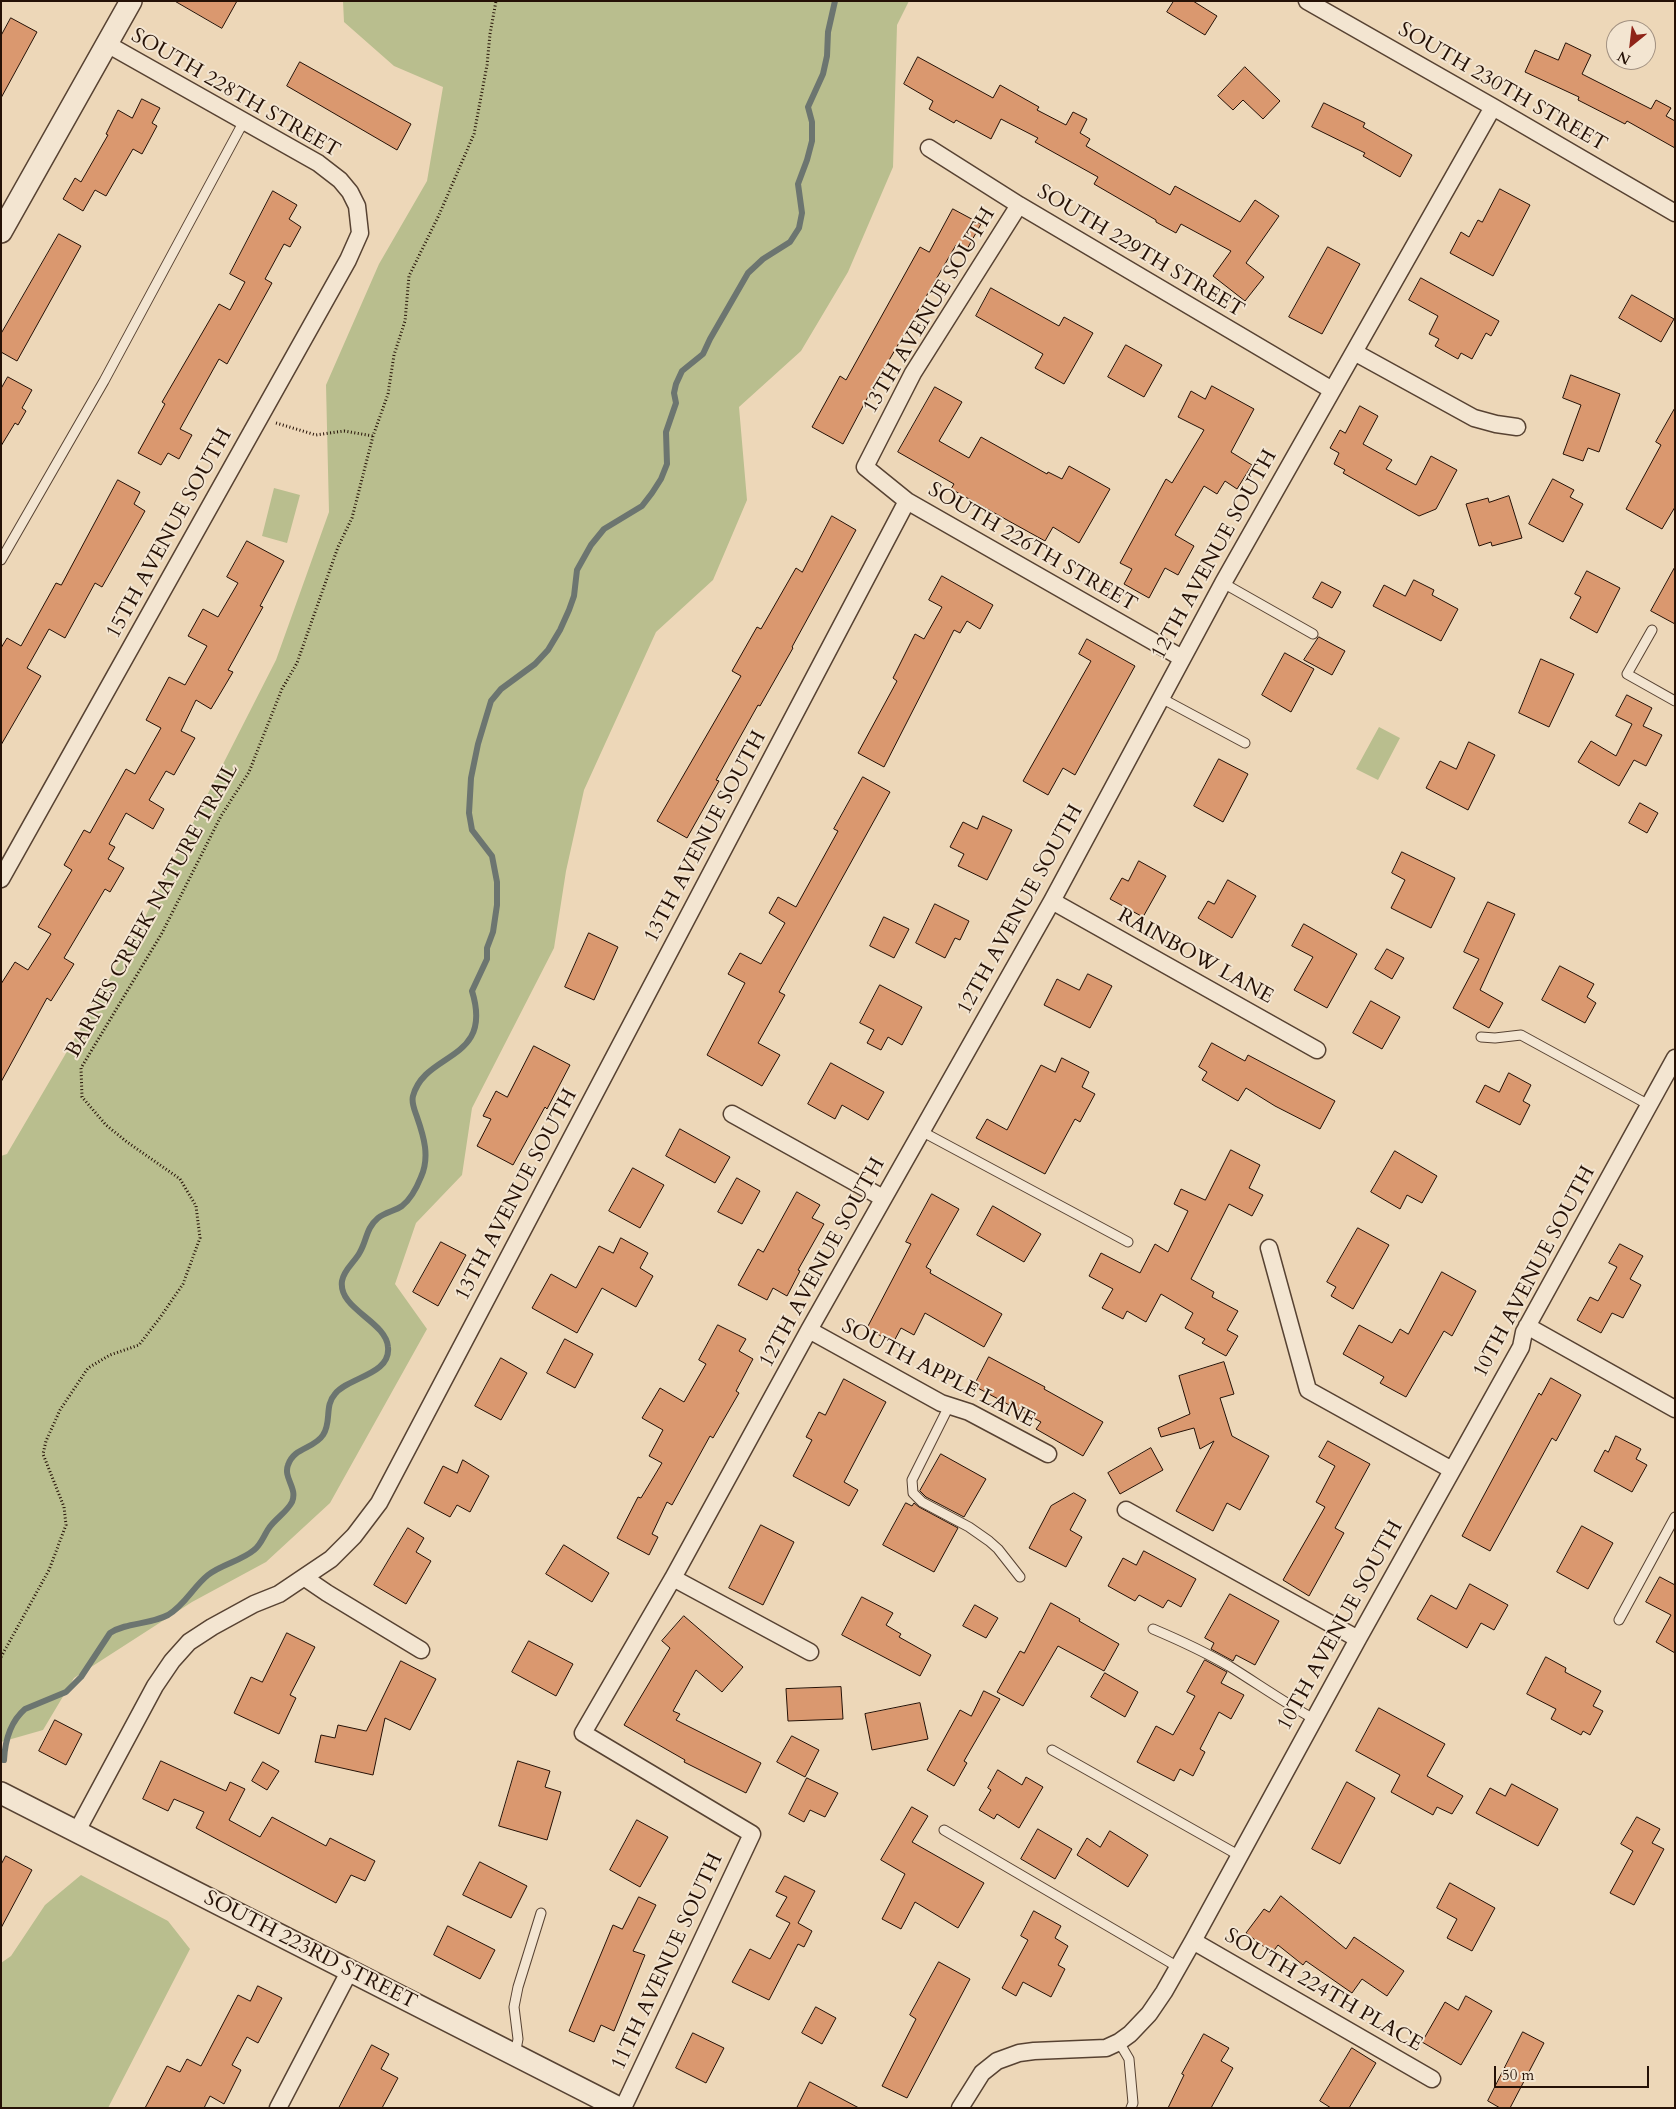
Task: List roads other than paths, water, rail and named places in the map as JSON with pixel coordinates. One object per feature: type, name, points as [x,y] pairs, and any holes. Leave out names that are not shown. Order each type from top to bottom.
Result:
[{"type":"street","points":[[1,232],[131,1]]},
{"type":"street","name":"SOUTH 230TH STREET","points":[[1307,1],[1493,106],[1675,213]]},
{"type":"street","name":"SOUTH 228TH STREET","points":[[107,44],[318,163],[340,180],[358,206]]},
{"type":"street","name":"12TH AVENUE SOUTH","points":[[752,1834],[583,1733],[673,1578],[809,1330],[1052,900],[1223,583],[1493,106]]},
{"type":"street","name":"SOUTH 229TH STREET","points":[[929,148],[1019,205],[1332,390]]},
{"type":"street","name":"13TH AVENUE SOUTH","points":[[865,467],[913,373],[1019,205]]},
{"type":"street","name":"15TH AVENUE SOUTH","points":[[1,879],[348,260],[360,233],[358,206]]},
{"type":"street","points":[[1354,352],[1474,418],[1517,427]]},
{"type":"street","name":"SOUTH 226TH STREET","points":[[865,467],[907,501],[1182,658]]},
{"type":"street","name":"13TH AVENUE SOUTH","points":[[78,1831],[154,1686],[189,1642],[212,1627],[254,1604],[280,1594],[305,1578],[337,1553],[354,1536],[379,1503],[907,501]]},
{"type":"street","name":"RAINBOW LANE","points":[[1052,900],[1317,1050]]},
{"type":"street","name":"10TH AVENUE SOUTH","points":[[960,2108],[988,2066],[1005,2057],[1019,2053],[1052,2049],[1106,2048],[1130,2034],[1148,2014],[1193,1941],[1358,1639],[1521,1347],[1524,1332],[1675,1058]]},
{"type":"street","points":[[732,1114],[883,1198]]},
{"type":"street","points":[[1269,1248],[1308,1390],[1452,1470]]},
{"type":"street","points":[[1528,1326],[1675,1409]]},
{"type":"street","name":"SOUTH APPLE LANE","points":[[809,1330],[949,1406],[969,1412],[1048,1454]]},
{"type":"street","points":[[1126,1510],[1358,1639]]},
{"type":"street","points":[[305,1578],[422,1650]]},
{"type":"street","points":[[673,1578],[810,1652]]},
{"type":"street","name":"SOUTH 223RD STREET","points":[[1,1793],[619,2108]]},
{"type":"street","name":"11TH AVENUE SOUTH","points":[[623,2108],[752,1834]]},
{"type":"street","name":"SOUTH 224TH PLACE","points":[[1193,1941],[1432,2079]]},
{"type":"street","points":[[278,2108],[349,1972]]},
{"type":"lane","points":[[1,560],[104,381],[244,121]]},
{"type":"lane","points":[[1223,583],[1313,634]]},
{"type":"lane","points":[[1652,630],[1627,674],[1675,701]]},
{"type":"lane","points":[[1161,698],[1245,743]]},
{"type":"lane","points":[[1480,1037],[1521,1036],[1649,1105]]},
{"type":"lane","points":[[921,1131],[1128,1242]]},
{"type":"lane","points":[[949,1406],[912,1480],[912,1494],[922,1502],[969,1527],[989,1541],[998,1548],[1020,1577]]},
{"type":"lane","points":[[1619,1620],[1675,1518]]},
{"type":"lane","points":[[1153,1629],[1196,1648],[1229,1666],[1284,1703],[1314,1719]]},
{"type":"lane","points":[[1052,1750],[1240,1856]]},
{"type":"lane","points":[[944,1830],[1178,1967]]},
{"type":"lane","points":[[515,2055],[518,2039],[514,2007],[518,1987],[541,1913]]},
{"type":"lane","points":[[1119,2042],[1129,2059],[1133,2103],[1131,2108]]},
{"type":"waterway","points":[[4,1760],[9,1732],[20,1714],[25,1709],[66,1692],[81,1677],[110,1633],[117,1629],[168,1615],[208,1575],[249,1554],[261,1543],[267,1531],[292,1502],[293,1492],[287,1474],[291,1459],[299,1451],[315,1443],[323,1435],[326,1430],[330,1404],[335,1394],[349,1383],[376,1370],[383,1364],[387,1356],[388,1347],[385,1338],[372,1322],[347,1299],[343,1291],[342,1281],[345,1273],[358,1256],[374,1222],[405,1203],[413,1193],[424,1170],[425,1147],[412,1101],[420,1081],[430,1071],[466,1044],[474,1031],[476,1014],[472,991],[487,959],[487,948],[493,932],[497,905],[497,882],[492,856],[472,830],[469,813],[471,778],[478,744],[491,701],[501,689],[535,664],[548,650],[569,610],[574,596],[577,570],[591,545],[604,529],[642,506],[652,493],[661,479],[667,464],[666,432],[676,403],[674,393],[676,384],[682,371],[703,354],[748,273],[763,259],[790,242],[799,228],[802,213],[798,184],[812,141],[812,122],[808,107],[823,74],[827,56],[828,32],[835,1]]}]
